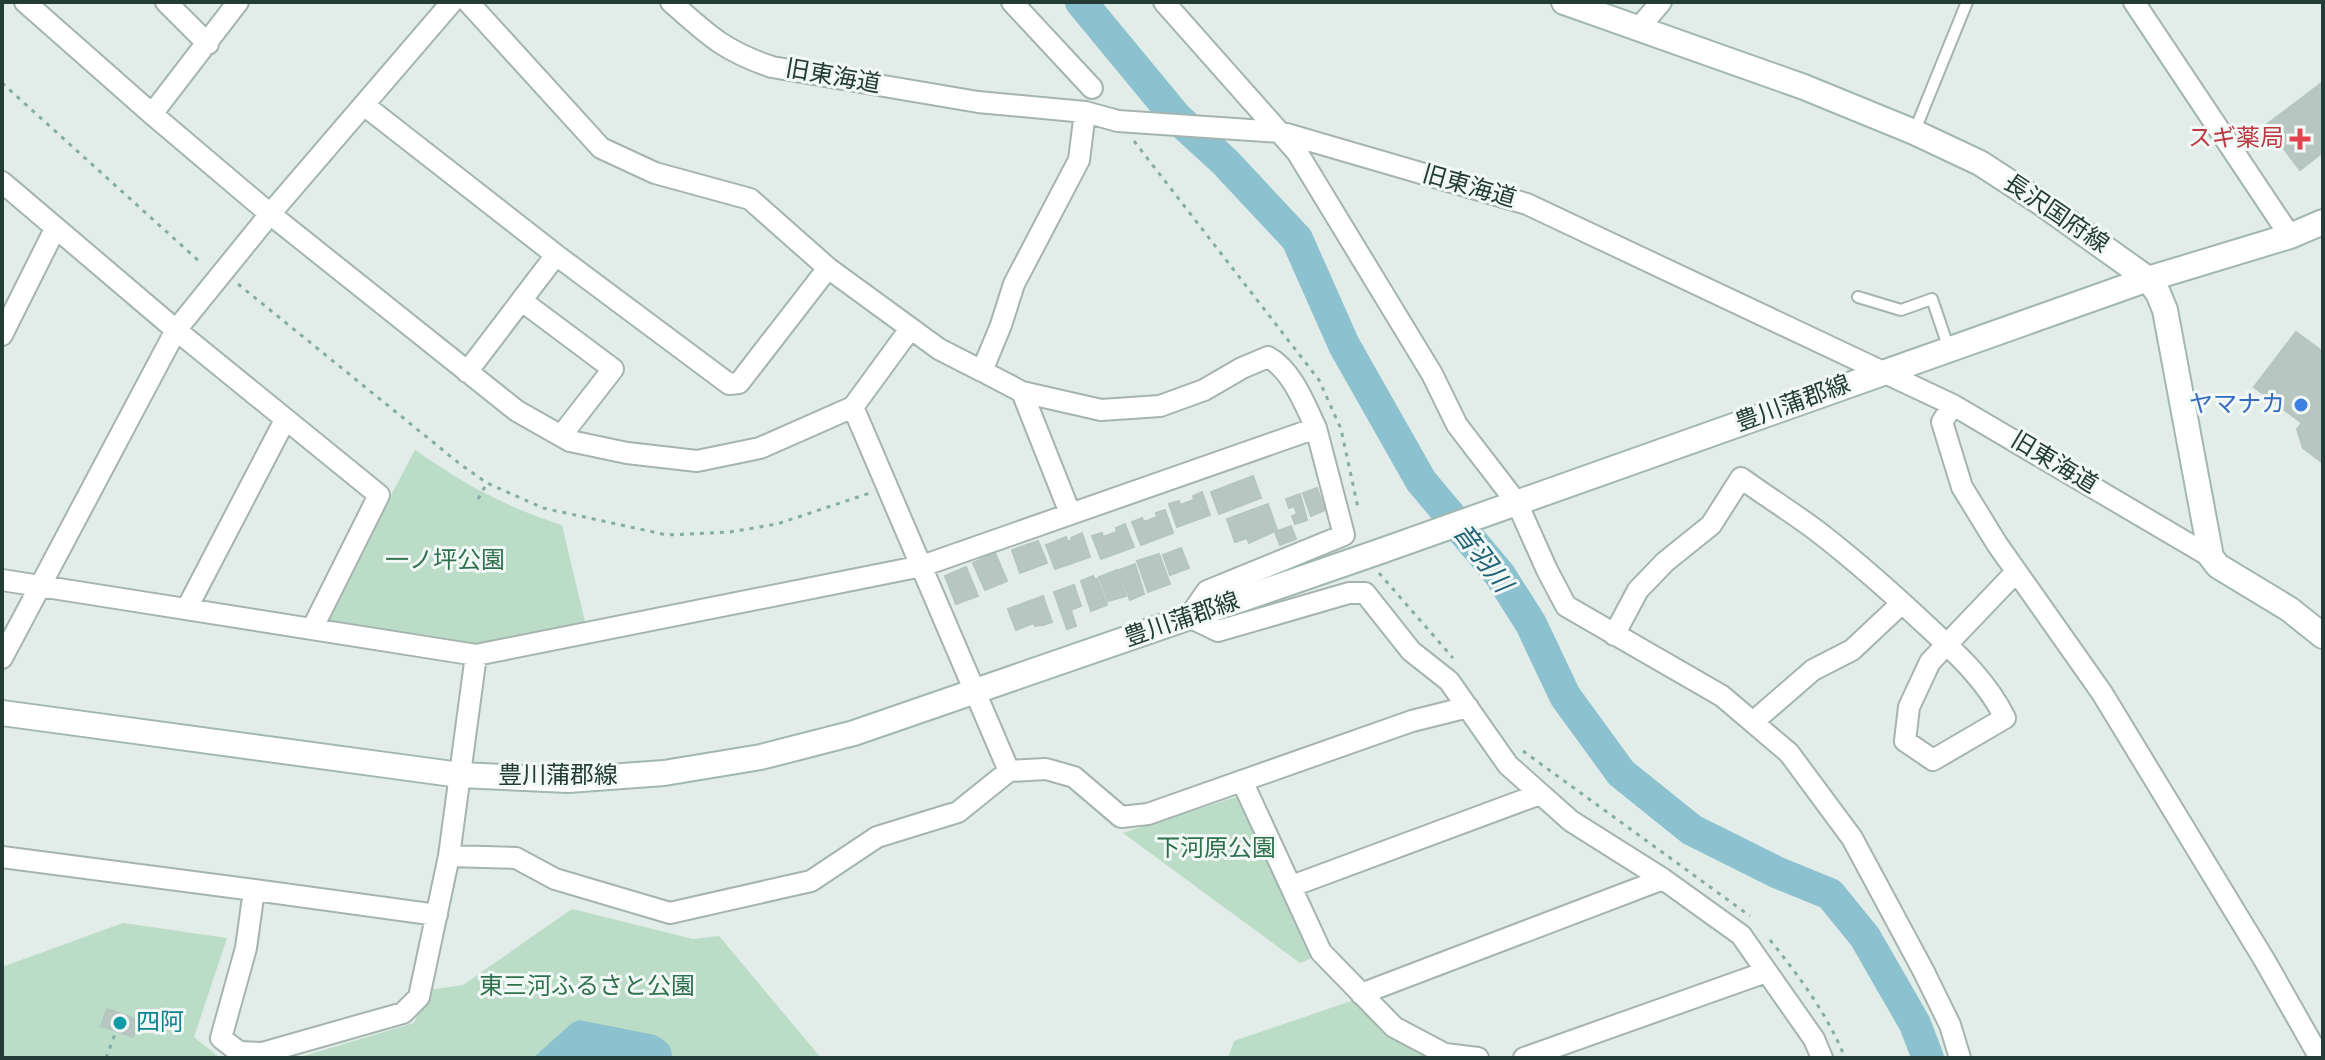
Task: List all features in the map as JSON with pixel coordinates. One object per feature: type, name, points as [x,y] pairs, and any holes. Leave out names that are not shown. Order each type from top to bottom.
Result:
[{"type":"main road","name":"長沢国府線","points":[[1564,2],[1804,87],[1980,163],[2148,279],[2165,310],[2211,557]]},
{"type":"main road","name":"豊川蒲郡線","points":[[2,713],[460,775],[568,780],[664,773],[761,757],[854,733],[1381,551],[2148,279],[2290,236],[2323,222]]},
{"type":"main road","points":[[2211,557],[2218,566],[2289,609],[2323,636]]},
{"type":"street","points":[[25,2],[270,214],[517,411],[570,441],[627,453],[697,461],[760,448],[853,407],[910,329]]},
{"type":"street","points":[[166,2],[208,44]]},
{"type":"street","points":[[152,114],[238,2]]},
{"type":"street","points":[[468,2],[601,148],[655,173],[750,199],[828,268],[910,329],[939,349],[1022,392],[1101,410],[1160,406],[1204,390],[1268,357],[1278,363],[1299,394],[1316,428],[1344,535],[1207,591],[1189,617],[1218,631],[1349,593],[1365,593],[1411,651],[1449,681],[1508,765],[1571,821],[1663,879],[1741,935],[1814,1039],[1822,1058]]},
{"type":"street","name":"旧東海道","points":[[671,2],[710,37],[740,56],[772,67],[978,102],[1085,112],[1118,121],[1272,132],[1527,204],[1953,405],[2211,557]]},
{"type":"street","points":[[1012,2],[1092,88]]},
{"type":"street","points":[[1164,2],[1272,132],[1297,152],[1416,348],[1457,425],[1511,505],[1566,606],[1722,696],[1789,753],[1852,838],[1931,985],[1950,1025],[1960,1058]]},
{"type":"street","points":[[1638,29],[1661,2]]},
{"type":"street","points":[[2134,2],[2290,236]]},
{"type":"street","points":[[2,658],[176,330],[364,105],[442,5]]},
{"type":"street","points":[[364,105],[556,255],[729,384],[739,383],[828,268]]},
{"type":"street","points":[[982,371],[1014,284],[1079,160],[1085,112]]},
{"type":"street","points":[[2,182],[176,330],[379,495],[312,629]]},
{"type":"street","points":[[2,335],[55,229]]},
{"type":"street","points":[[467,372],[556,255]]},
{"type":"street","points":[[522,301],[613,369],[561,436]]},
{"type":"street","points":[[1022,392],[1070,513]]},
{"type":"street","points":[[1953,405],[1942,422],[1962,487],[2016,572],[2102,693],[2265,961],[2320,1058]]},
{"type":"street","points":[[853,407],[1009,771]]},
{"type":"street","points":[[187,608],[285,420]]},
{"type":"street","points":[[2,580],[476,655],[922,566],[1316,428]]},
{"type":"street","points":[[1614,635],[1638,590],[1665,562],[1711,525],[1741,478],[1820,533],[1902,603],[1947,645],[1963,659],[1998,704],[2005,718],[1933,760],[1905,741],[1909,707],[1930,662],[1947,645],[2016,572]]},
{"type":"street","points":[[1753,722],[1813,670],[1852,650],[1902,603]]},
{"type":"street","points":[[254,890],[246,948],[221,1038],[239,1052],[262,1053],[403,1013],[419,997],[449,856],[476,655]]},
{"type":"street","points":[[449,856],[516,858],[555,879],[670,913],[811,881],[877,837],[958,812],[1009,771],[1046,769],[1074,777],[1121,817],[1148,814],[1412,721],[1468,707]]},
{"type":"street","points":[[1243,783],[1321,952],[1394,1027],[1445,1054],[1478,1058]]},
{"type":"street","points":[[1292,886],[1540,794]]},
{"type":"street","points":[[2,857],[437,915]]},
{"type":"street","points":[[1361,994],[1663,879]]},
{"type":"street","points":[[1524,1058],[1766,972]]},
{"type":"lane","points":[[1914,132],[1967,2]]},
{"type":"lane","points":[[1858,297],[1901,310],[1932,299],[1949,349]]},
{"type":"path","points":[[2,83],[200,262]]},
{"type":"path","points":[[1118,121],[1319,380]]},
{"type":"path","points":[[235,281],[460,464],[487,483],[543,508],[667,535],[730,532],[777,524],[875,492]]},
{"type":"path","points":[[478,499],[487,483]]},
{"type":"path","points":[[106,1058],[115,1034]]},
{"type":"green space","name":"一ノ坪公園","points":[[415,450],[486,494],[562,525],[585,622],[471,644],[324,621]]},
{"type":"green space","name":"下河原公園","points":[[1239,796],[1314,957],[1300,963],[1123,833]]},
{"type":"green space","name":"東三河ふるさと公園","points":[[572,909],[693,939],[719,936],[821,1058],[297,1058],[414,1023],[429,990],[463,985]]},
{"type":"green space","points":[[123,923],[227,938],[194,1037],[220,1058],[2,1058],[2,967]]},
{"type":"green space","points":[[1354,1000],[1432,1058],[1228,1058],[1234,1041]]},
{"type":"water","points":[[579,1020],[655,1035],[668,1044],[672,1058],[533,1058]]},
{"type":"building","name":"スギ薬局","points":[[2323,82],[2323,152],[2300,170],[2266,125]]},
{"type":"building","name":"ヤマナカ","points":[[2296,332],[2323,352],[2323,463],[2303,448],[2297,429],[2302,423],[2254,387]]},
{"type":"building","points":[[1253,476],[1261,498],[1219,514],[1211,492]]},
{"type":"building","points":[[1317,488],[1325,510],[1311,516],[1303,493]]},
{"type":"building","points":[[1202,492],[1210,515],[1177,527],[1169,504],[1179,501],[1180,505],[1194,500],[1193,496]]},
{"type":"building","points":[[1300,494],[1307,520],[1295,524],[1292,516],[1297,514],[1294,506],[1289,508],[1286,499]]},
{"type":"building","points":[[1268,504],[1277,530],[1249,543],[1247,538],[1235,542],[1227,519]]},
{"type":"building","points":[[1165,510],[1173,533],[1141,545],[1132,522],[1142,518],[1144,522]]},
{"type":"building","points":[[1125,524],[1134,547],[1101,559],[1092,536],[1102,533],[1103,537],[1117,532],[1116,528]]},
{"type":"building","points":[[1291,526],[1296,539],[1280,545],[1275,532]]},
{"type":"building","points":[[1082,533],[1090,557],[1055,569],[1046,545],[1066,537],[1068,542]]},
{"type":"building","points":[[1038,541],[1047,563],[1020,573],[1012,550]]},
{"type":"building","points":[[1181,548],[1189,568],[1170,575],[1163,555]]},
{"type":"building","points":[[995,553],[1007,581],[985,590],[973,563]]},
{"type":"building","points":[[1159,554],[1170,584],[1148,592],[1137,561]]},
{"type":"building","points":[[1135,564],[1144,594],[1130,600],[1119,570]]},
{"type":"building","points":[[966,567],[978,596],[956,604],[945,576]]},
{"type":"building","points":[[1117,570],[1126,596],[1108,601],[1099,577]]},
{"type":"building","points":[[1093,576],[1107,605],[1091,611],[1081,581]]},
{"type":"building","points":[[1074,585],[1081,606],[1071,610],[1076,626],[1067,629],[1054,592]]},
{"type":"building","points":[[1043,596],[1052,622],[1035,626],[1034,623],[1016,630],[1008,609]]},
{"type":"building","name":"四阿","points":[[107,1009],[139,1020],[133,1037],[101,1026]]},
{"type":"waterway","name":"音羽川","points":[[1081,2],[1176,117],[1225,162],[1297,239],[1344,345],[1421,481],[1500,575],[1531,624],[1565,696],[1621,773],[1692,830],[1776,872],[1830,894],[1865,937],[1915,1024],[1928,1058]]},
{"type":"place","name":"スギ薬局","points":[[2300,139]]},
{"type":"place","name":"ヤマナカ","points":[[2301,405]]},
{"type":"place","name":"四阿","points":[[120,1023]]}]
